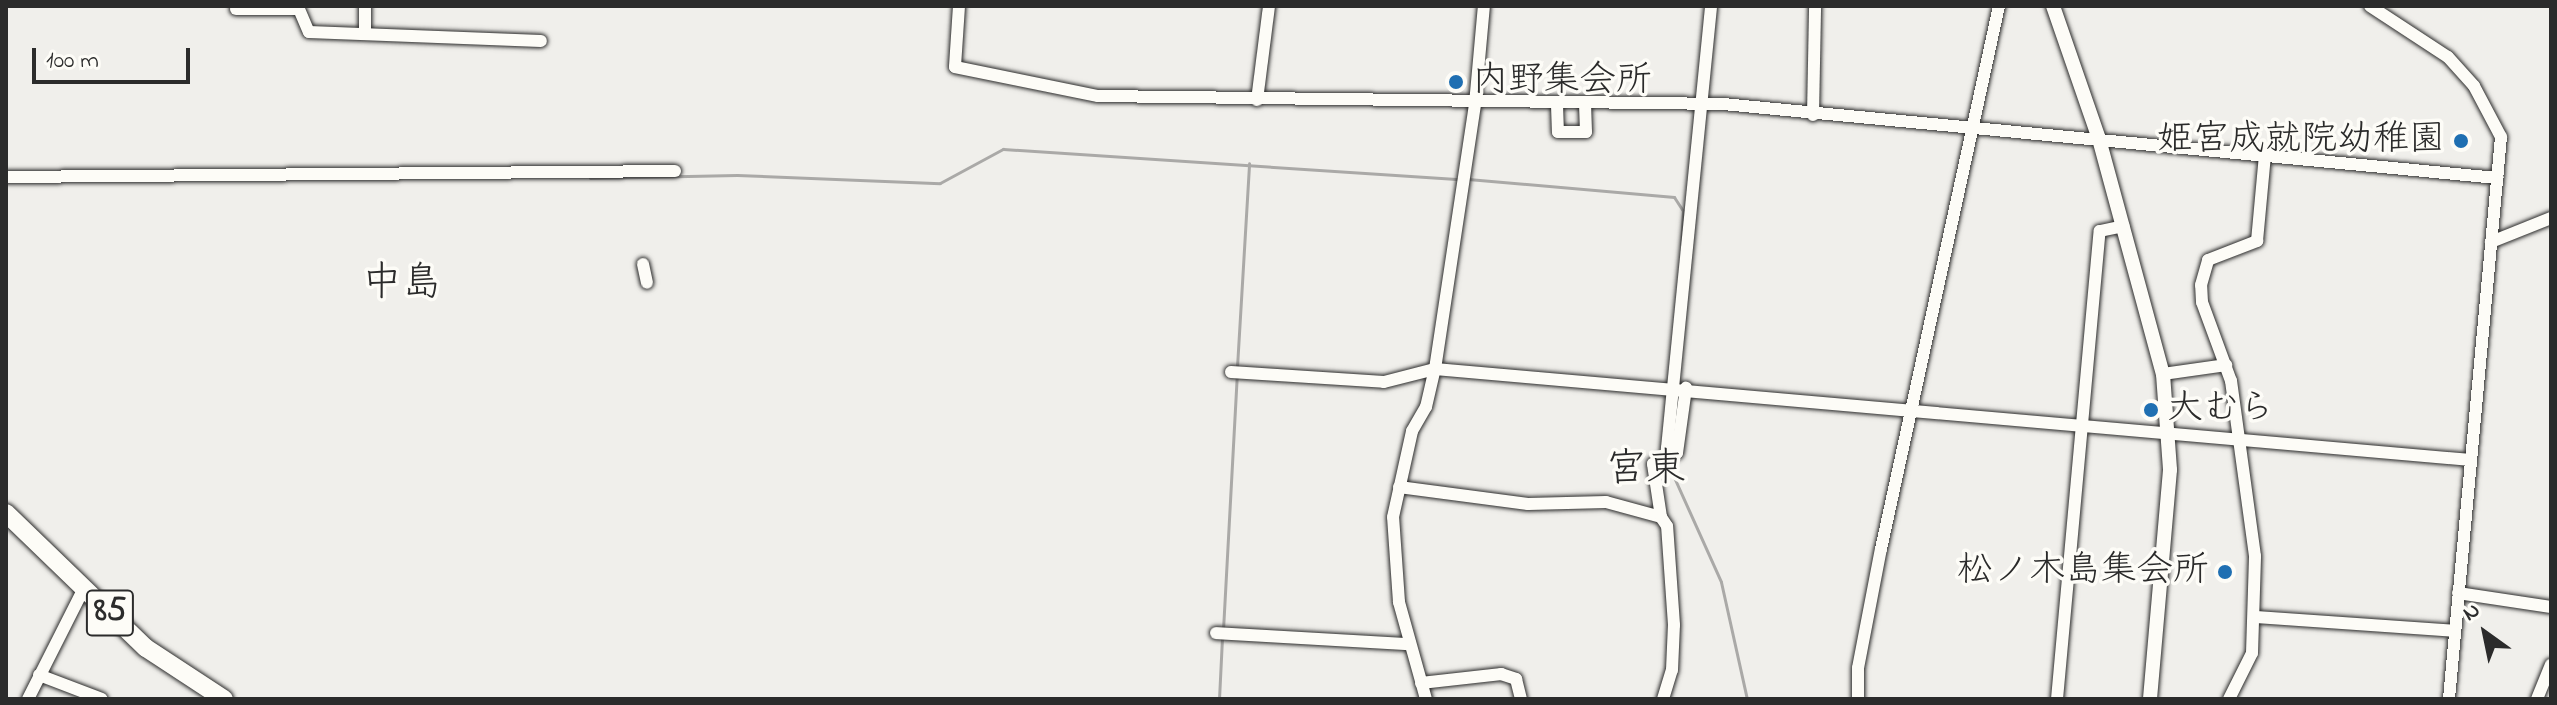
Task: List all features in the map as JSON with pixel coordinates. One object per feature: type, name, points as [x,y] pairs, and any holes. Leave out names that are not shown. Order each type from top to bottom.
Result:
[{"type":"main road","name":"85","points":[[6,513],[166,665],[224,699]]},
{"type":"street","points":[[365,6],[365,33]]},
{"type":"street","points":[[959,6],[955,67],[1098,96],[1475,104],[1702,104],[2497,178]]},
{"type":"street","points":[[1257,100],[1269,6]]},
{"type":"street","points":[[1426,699],[1408,644],[1395,543],[1399,487],[1435,369],[1475,104],[1484,6]]},
{"type":"street","points":[[1663,699],[1672,670],[1674,625],[1667,526],[1661,517],[1653,464],[1677,453],[1711,6]]},
{"type":"street","points":[[1813,115],[1815,6]]},
{"type":"street","points":[[1858,699],[1863,643],[1999,6]]},
{"type":"street","points":[[2053,6],[2099,139],[2163,374],[2171,432],[2150,699]]},
{"type":"street","points":[[2370,6],[2448,57],[2474,86],[2501,137],[2449,699]]},
{"type":"street","points":[[236,9],[299,9],[309,32],[541,41]]},
{"type":"street","points":[[1557,105],[1558,132],[1586,132],[1585,105]]},
{"type":"street","points":[[2229,699],[2252,653],[2256,617],[2255,556],[2226,365],[2202,302],[2201,285],[2208,260],[2257,241],[2265,155]]},
{"type":"street","points":[[6,177],[675,171]]},
{"type":"street","points":[[2491,242],[2551,218]]},
{"type":"street","points":[[2057,699],[2100,231],[2123,226]]},
{"type":"street","points":[[643,264],[647,283]]},
{"type":"street","points":[[2163,374],[2226,365]]},
{"type":"street","points":[[1231,372],[1384,382],[1435,369],[1681,388],[2471,460]]},
{"type":"street","points":[[1399,487],[1528,504],[1606,502],[1661,517]]},
{"type":"street","points":[[28,699],[84,588]]},
{"type":"street","points":[[2458,593],[2551,607]]},
{"type":"street","points":[[2256,617],[2454,631]]},
{"type":"street","points":[[1216,633],[1408,644]]},
{"type":"street","points":[[2537,699],[2551,665]]},
{"type":"street","points":[[1421,683],[1501,674],[1516,679],[1521,699]]},
{"type":"street","points":[[39,675],[102,699]]},
{"type":"waterway","points":[[590,178],[737,175],[940,183],[1003,149],[1460,179]]},
{"type":"waterway","points":[[1237,367],[1249,163]]},
{"type":"waterway","points":[[1468,179],[1674,197],[1683,211],[1681,244]]},
{"type":"waterway","points":[[1223,630],[1237,374]]},
{"type":"waterway","points":[[1674,460],[1673,475],[1721,582],[1747,699]]},
{"type":"waterway","points":[[1219,699],[1222,638]]},
{"type":"place","name":"内野集会所","points":[[1456,82]]},
{"type":"place","name":"姫宮成就院幼稚園","points":[[2461,141]]},
{"type":"place","name":"大むら","points":[[2151,410]]},
{"type":"place","name":"松ノ木島集会所","points":[[2225,572]]},
{"type":"district","name":"中島","points":[[402,285]]},
{"type":"district","name":"宮東","points":[[1646,471]]}]
